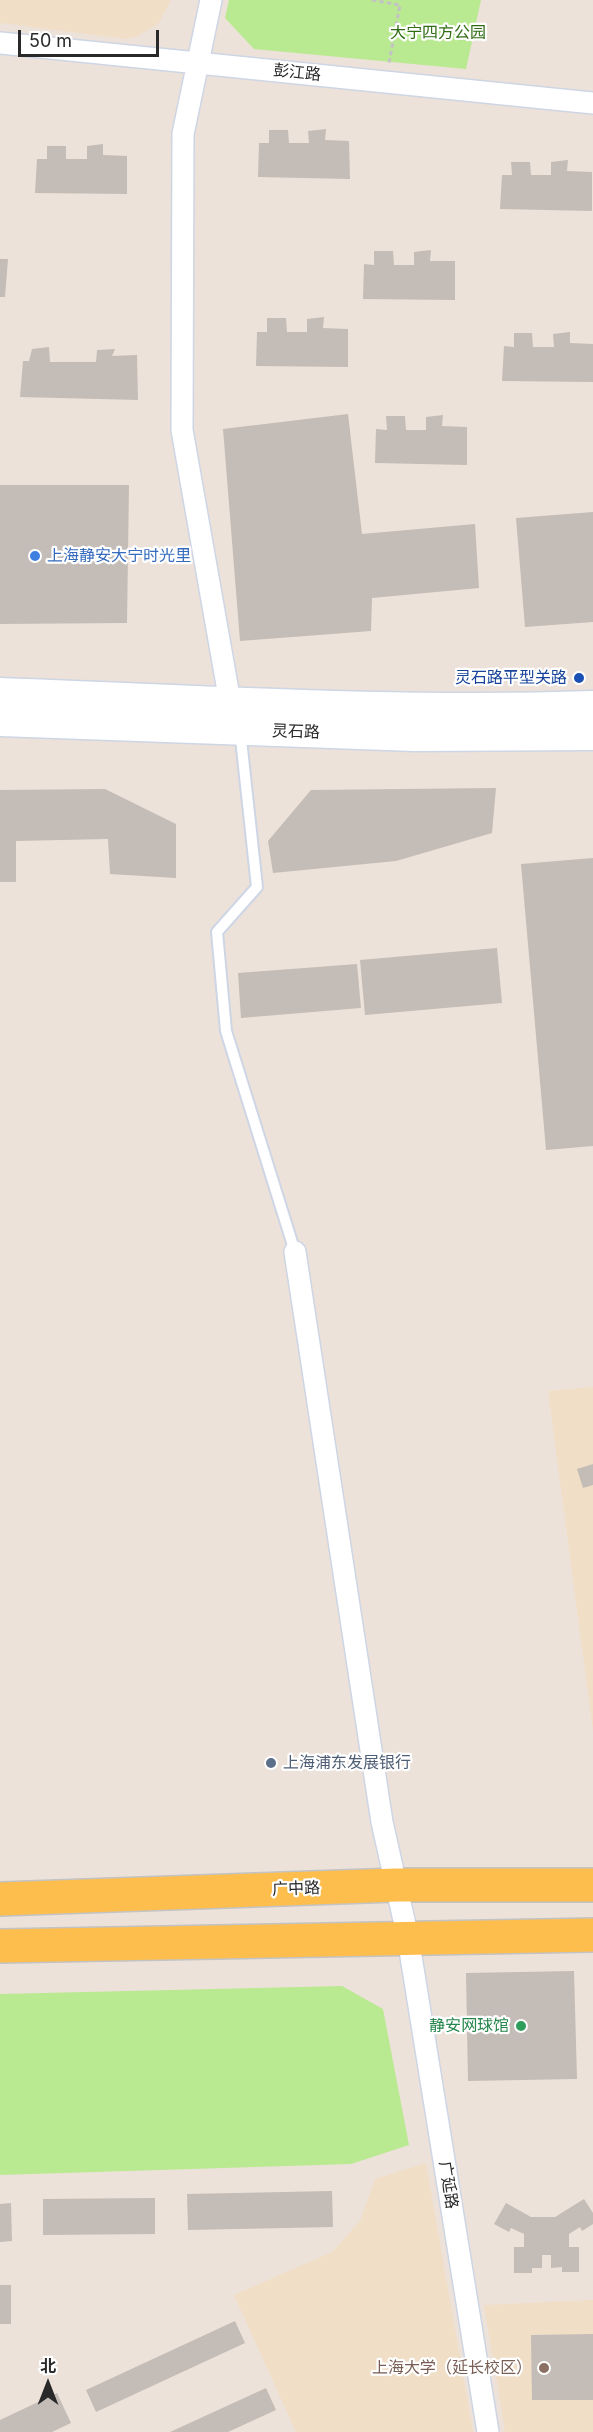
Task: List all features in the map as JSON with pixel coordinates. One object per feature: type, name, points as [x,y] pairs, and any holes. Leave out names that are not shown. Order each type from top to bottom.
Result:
[{"type":"main road","name":"灵石路","points":[[0,693],[388,707],[593,706]]},
{"type":"main road","name":"灵石路","points":[[0,721],[414,736],[593,735]]},
{"type":"main road","name":"广中路","points":[[0,1899],[396,1885],[593,1885]]},
{"type":"main road","points":[[0,1946],[593,1935]]},
{"type":"street","points":[[211,0],[183,134],[182,430],[230,702]]},
{"type":"street","name":"彭江路","points":[[0,43],[593,103]]},
{"type":"street","name":"广延路","points":[[295,1252],[382,1822],[408,1938],[488,2432]]},
{"type":"lane","points":[[240,730],[257,887],[217,932],[226,1031],[295,1252]]},
{"type":"path","points":[[372,0],[400,5]]},
{"type":"path","points":[[385,82],[402,0]]},
{"type":"shaded area","points":[[0,0],[171,0],[159,23],[138,36],[127,39],[0,23]]},
{"type":"shaded area","points":[[593,1387],[593,1731],[548,1391]]},
{"type":"shaded area","points":[[426,2163],[473,2432],[296,2432],[234,2295],[332,2252],[360,2221],[375,2179]]},
{"type":"shaded area","name":"上海大学（延长校区）","points":[[593,2300],[593,2432],[505,2432],[484,2305]]},
{"type":"green space","name":"大宁四方公园","points":[[229,0],[481,0],[466,69],[254,49],[225,18]]},
{"type":"green space","points":[[342,1986],[383,2009],[409,2145],[351,2164],[0,2175],[0,1994]]},
{"type":"building","points":[[326,129],[325,140],[349,141],[350,179],[258,177],[259,143],[269,143],[269,130],[288,130],[289,143],[309,143],[308,131]]},
{"type":"building","points":[[103,144],[103,155],[127,156],[127,194],[35,193],[37,159],[47,159],[47,146],[66,146],[66,159],[87,159],[87,146]]},
{"type":"building","points":[[568,160],[567,171],[592,172],[592,211],[500,209],[502,175],[512,175],[511,162],[530,162],[531,175],[551,175],[551,162]]},
{"type":"building","points":[[431,250],[430,261],[455,261],[455,300],[363,299],[364,264],[374,265],[374,251],[393,251],[394,265],[414,265],[414,252]]},
{"type":"building","points":[[0,259],[8,259],[5,297],[0,297]]},
{"type":"building","points":[[324,317],[323,328],[348,329],[348,367],[256,366],[257,332],[267,332],[267,318],[286,318],[287,332],[307,332],[307,319]]},
{"type":"building","points":[[570,332],[570,343],[593,344],[593,382],[502,381],[504,346],[514,347],[514,333],[532,333],[533,347],[554,347],[553,334]]},
{"type":"building","points":[[49,347],[50,362],[96,362],[97,350],[115,349],[112,356],[137,355],[138,400],[20,397],[23,361],[29,361],[32,349]]},
{"type":"building","points":[[348,414],[362,534],[475,524],[479,588],[372,598],[371,631],[240,641],[223,429]]},
{"type":"building","points":[[443,415],[442,426],[467,427],[467,465],[375,463],[376,429],[387,430],[386,416],[405,416],[406,430],[426,430],[426,417]]},
{"type":"building","points":[[0,485],[129,485],[127,623],[0,624]]},
{"type":"building","points":[[593,512],[593,622],[525,627],[516,518]]},
{"type":"building","points":[[496,788],[492,833],[396,861],[273,873],[268,841],[311,790]]},
{"type":"building","points":[[105,789],[176,824],[176,878],[110,874],[108,839],[16,841],[16,882],[0,882],[0,790]]},
{"type":"building","points":[[593,858],[593,1146],[546,1150],[521,864]]},
{"type":"building","points":[[497,948],[502,1003],[365,1015],[360,960]]},
{"type":"building","points":[[357,964],[361,1008],[241,1018],[238,973]]},
{"type":"building","points":[[593,1464],[593,1485],[583,1488],[577,1469]]},
{"type":"building","name":"静安网球馆","points":[[574,1971],[577,2079],[468,2081],[466,1973]]},
{"type":"building","points":[[332,2191],[333,2227],[188,2230],[187,2194]]},
{"type":"building","points":[[155,2198],[155,2234],[43,2235],[43,2199]]},
{"type":"building","points":[[584,2199],[593,2213],[593,2224],[582,2231],[580,2227],[569,2234],[569,2247],[579,2247],[579,2272],[562,2272],[562,2267],[551,2268],[551,2255],[542,2255],[542,2268],[532,2268],[532,2273],[514,2273],[514,2247],[524,2247],[524,2234],[511,2228],[509,2232],[494,2224],[506,2203],[531,2217],[555,2217]]},
{"type":"building","points":[[11,2203],[12,2241],[0,2242],[0,2204]]},
{"type":"building","points":[[0,2285],[11,2285],[11,2324],[0,2324]]},
{"type":"building","points":[[235,2321],[245,2343],[96,2412],[86,2390]]},
{"type":"building","points":[[593,2334],[593,2400],[532,2400],[531,2335]]},
{"type":"building","points":[[266,2388],[276,2410],[228,2432],[170,2432]]},
{"type":"building","points":[[57,2393],[71,2423],[52,2432],[0,2432],[0,2420]]},
{"type":"place","name":"上海静安大宁时光里","points":[[35,556]]},
{"type":"place","name":"灵石路平型关路","points":[[579,678]]},
{"type":"place","name":"上海浦东发展银行","points":[[271,1763]]},
{"type":"place","name":"静安网球馆","points":[[521,2026]]},
{"type":"place","name":"上海大学（延长校区）","points":[[544,2368]]}]
